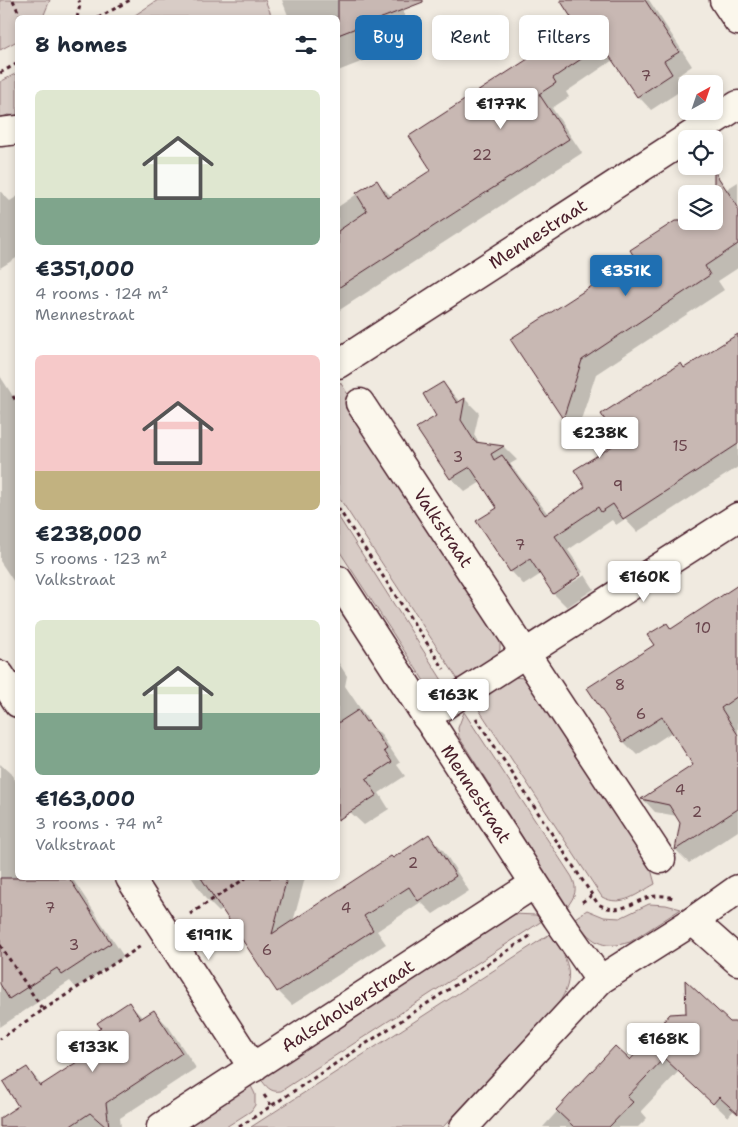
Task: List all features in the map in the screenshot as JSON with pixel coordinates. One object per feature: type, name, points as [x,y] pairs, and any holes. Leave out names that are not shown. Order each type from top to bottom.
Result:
[{"type":"street","points":[[724,0],[738,21]]},
{"type":"street","name":"Mennestraat","points":[[340,363],[738,105]]},
{"type":"street","points":[[0,132],[15,130]]},
{"type":"street","name":"Valkstraat","points":[[360,403],[661,860]]},
{"type":"street","points":[[426,717],[738,517]]},
{"type":"street","name":"Mennestraat","points":[[340,583],[534,884],[600,980]]},
{"type":"street","points":[[0,675],[15,698]]},
{"type":"street","points":[[131,880],[253,1068]]},
{"type":"street","name":"Aalscholverstraat","points":[[161,1127],[534,884]]},
{"type":"street","points":[[464,1127],[600,980],[701,916],[738,889]]},
{"type":"street","points":[[701,916],[738,961]]},
{"type":"path","points":[[13,0],[20,15]]},
{"type":"path","points":[[78,15],[79,0]]},
{"type":"path","points":[[103,15],[130,0]]},
{"type":"path","points":[[0,72],[15,64]]},
{"type":"path","points":[[340,511],[598,904],[615,910],[622,909],[645,897],[656,895],[668,897],[701,916]]},
{"type":"path","points":[[238,1127],[592,895]]},
{"type":"path","points":[[0,945],[43,1010],[0,1039]]},
{"type":"shaded area","points":[[0,0],[50,0],[44,15],[15,15],[15,42],[0,50]]},
{"type":"shaded area","points":[[158,0],[265,0],[271,15],[135,15]]},
{"type":"shaded area","points":[[15,74],[15,116],[8,115],[0,118],[0,82]]},
{"type":"shaded area","points":[[340,382],[500,633],[498,657],[459,681],[340,499]]},
{"type":"shaded area","points":[[340,519],[447,688],[429,685],[424,681],[340,552]]},
{"type":"shaded area","points":[[511,677],[526,678],[648,858],[655,884],[623,900],[609,900],[602,897],[474,702]]},
{"type":"shaded area","points":[[464,712],[572,877],[575,893],[567,907],[459,737],[458,728]]},
{"type":"shaded area","points":[[649,904],[666,905],[681,909],[630,942],[620,944],[611,945],[597,942],[586,933],[575,918],[587,910],[604,917],[620,918]]},
{"type":"shaded area","points":[[513,914],[536,915],[542,921],[281,1091],[271,1090],[260,1078]]},
{"type":"shaded area","points":[[550,934],[562,951],[568,968],[569,976],[564,994],[558,1004],[443,1127],[251,1127]]},
{"type":"shaded area","points":[[250,1084],[255,1094],[255,1105],[251,1111],[226,1127],[184,1127]]},
{"type":"building","points":[[338,0],[423,0],[423,2],[390,15],[355,15],[355,28],[340,34],[340,15],[338,15]]},
{"type":"building","points":[[560,0],[645,0],[679,52],[664,61],[672,74],[637,97],[609,55],[609,15],[570,15]]},
{"type":"building","points":[[526,60],[580,60],[553,78],[556,83],[539,94],[569,139],[340,287],[340,230],[367,211],[356,193],[377,180],[388,198],[431,170],[409,136]]},
{"type":"building","points":[[714,175],[717,175],[738,207],[738,244],[705,266],[710,275],[582,360],[563,419],[510,339],[635,258],[630,250],[675,221],[678,221],[678,230],[723,230],[723,185],[714,185]]},
{"type":"building","points":[[738,334],[738,444],[623,519],[613,504],[601,512],[598,507],[555,536],[581,575],[553,594],[530,559],[510,572],[476,521],[497,508],[470,467],[450,479],[416,428],[436,416],[423,394],[443,382],[457,403],[465,398],[461,420],[475,442],[504,446],[491,454],[494,460],[502,455],[545,515],[585,487],[574,470],[619,442],[601,414],[681,363],[684,368]]},
{"type":"building","points":[[738,585],[738,696],[721,708],[738,735],[738,809],[675,850],[680,823],[669,805],[641,799],[693,765],[662,717],[623,742],[587,688],[654,645],[647,635],[667,623],[671,629]]},
{"type":"building","points":[[358,710],[387,749],[384,751],[392,762],[366,779],[377,795],[340,819],[340,722]]},
{"type":"building","points":[[429,834],[456,876],[418,901],[409,887],[364,916],[373,930],[277,992],[202,880],[286,880],[272,934],[391,856],[393,858]]},
{"type":"building","points":[[0,878],[15,878],[15,880],[70,880],[111,943],[62,975],[57,968],[9,999],[0,984]]},
{"type":"building","points":[[685,980],[730,1022],[738,1022],[738,1114],[719,1097],[713,1104],[664,1058],[627,1097],[633,1102],[609,1127],[574,1127],[556,1110],[615,1046],[630,1060],[670,1014],[686,1013]]},
{"type":"building","points":[[129,1002],[140,1019],[154,1010],[182,1053],[106,1103],[109,1127],[106,1127],[90,1113],[69,1127],[0,1127],[0,1118],[18,1106],[3,1082],[27,1067],[40,1086],[80,1060],[71,1047],[101,1028],[97,1023]]}]
